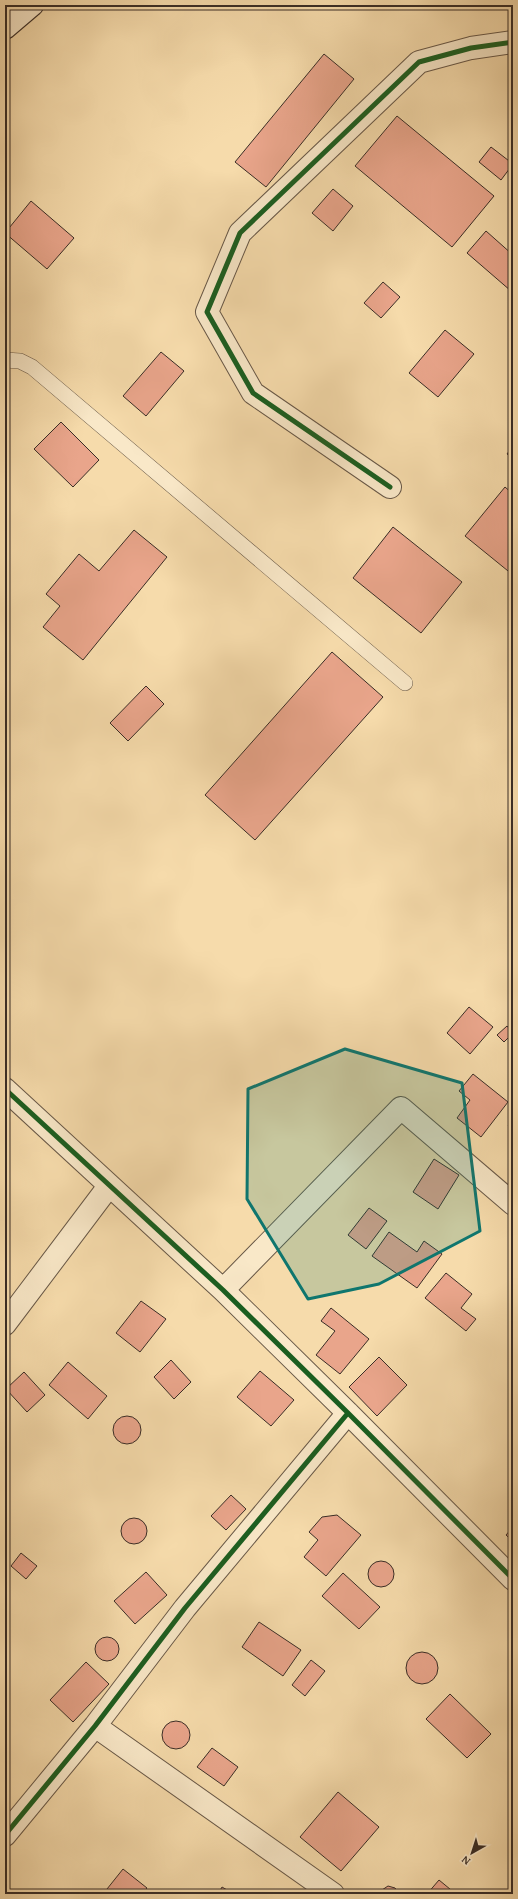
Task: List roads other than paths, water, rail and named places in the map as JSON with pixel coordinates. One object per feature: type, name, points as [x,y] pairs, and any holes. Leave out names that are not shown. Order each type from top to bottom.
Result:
[{"type":"street","points":[[5,28],[32,5]]},
{"type":"street","points":[[390,487],[253,393],[207,312],[240,233],[419,62],[471,48],[513,42]]},
{"type":"street","points":[[5,1089],[222,1290],[348,1413],[513,1579]]},
{"type":"street","points":[[222,1290],[401,1108],[513,1204]]},
{"type":"street","points":[[5,1324],[109,1186]]},
{"type":"street","points":[[5,1835],[94,1726],[184,1608],[348,1413]]},
{"type":"street","points":[[94,1726],[333,1894]]},
{"type":"lane","points":[[5,360],[20,361],[32,367],[405,683]]}]
